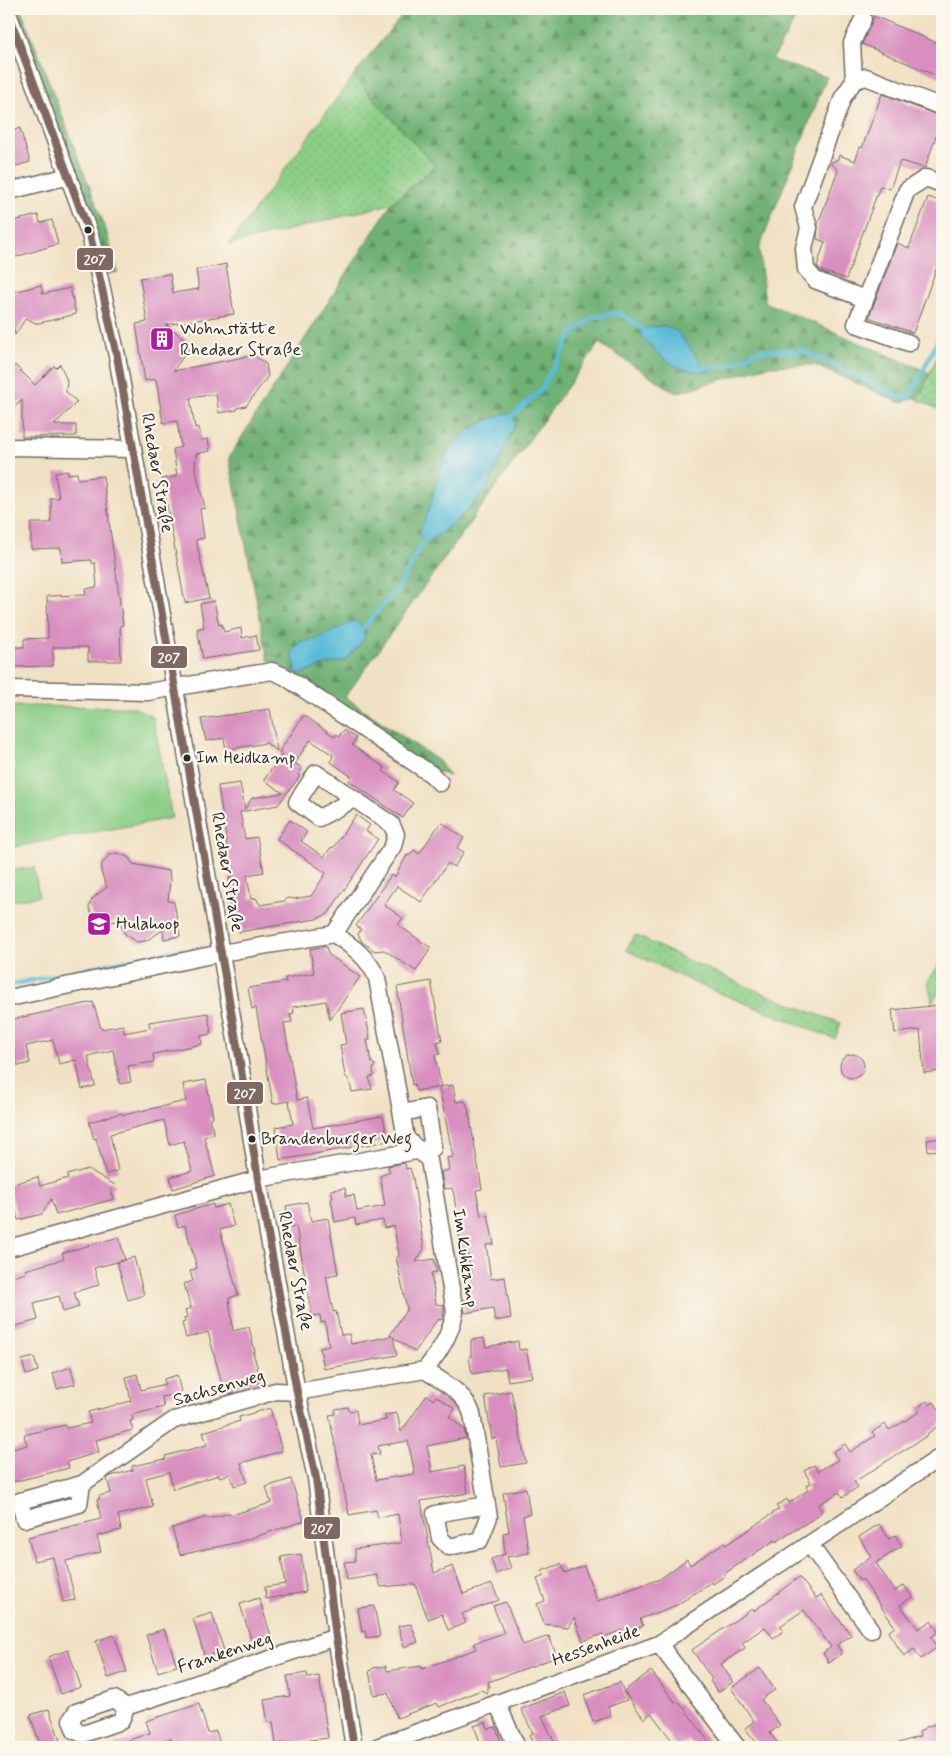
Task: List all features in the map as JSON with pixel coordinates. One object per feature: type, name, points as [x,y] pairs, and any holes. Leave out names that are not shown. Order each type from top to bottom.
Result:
[{"type":"street","name":"Rhedaer Straße","points":[[9,16],[90,235],[100,278],[133,449],[175,688],[258,1179],[297,1392],[316,1478],[336,1637],[354,1747]]},
{"type":"street","points":[[854,81],[852,43],[863,19]]},
{"type":"street","points":[[865,299],[814,280],[806,269],[804,248],[809,228],[803,207],[843,97],[854,81],[866,77],[942,107]]},
{"type":"street","points":[[9,191],[68,176]]},
{"type":"street","points":[[909,343],[856,324],[908,190],[926,178],[942,184]]},
{"type":"street","points":[[9,447],[133,449]]},
{"type":"street","points":[[9,689],[148,692],[272,671],[284,676],[431,774],[440,783]]},
{"type":"street","points":[[9,998],[221,953],[334,934],[393,846],[396,834],[391,824],[354,799]]},
{"type":"street","name":"Im Kuhkamp","points":[[334,934],[359,951],[371,964],[377,978],[406,1138],[429,1160],[455,1312],[451,1331],[441,1351],[425,1370]]},
{"type":"street","points":[[9,1248],[258,1179],[433,1148],[427,1108],[402,1112]]},
{"type":"street","points":[[297,1392],[425,1370],[462,1396],[469,1404],[487,1505]]},
{"type":"street","name":"Sachsenweg","points":[[82,1484],[174,1420],[276,1392],[297,1392]]},
{"type":"street","name":"Hessenheide","points":[[376,1747],[660,1644],[942,1456]]},
{"type":"street","points":[[810,1545],[871,1630]]},
{"type":"street","name":"Frankenweg","points":[[126,1707],[336,1637]]},
{"type":"street","points":[[660,1644],[737,1747]]},
{"type":"street","points":[[497,1704],[517,1747]]},
{"type":"green space","points":[[12,9],[21,9],[105,227],[118,272],[108,274],[88,206]]},
{"type":"green space","points":[[407,9],[801,9],[772,60],[827,77],[759,249],[765,302],[930,373],[920,393],[901,403],[814,365],[769,366],[676,393],[599,343],[345,697],[439,761],[449,776],[433,770],[268,660],[229,457],[391,204],[435,166],[353,76]]},
{"type":"green space","points":[[353,76],[436,165],[391,204],[229,245]]},
{"type":"green space","points":[[942,345],[942,411],[915,398],[921,393]]},
{"type":"green space","points":[[9,706],[134,707],[153,717],[172,818],[9,848]]},
{"type":"green space","points":[[34,867],[39,896],[9,901],[9,871]]},
{"type":"green space","points":[[635,935],[737,982],[841,1023],[835,1039],[699,985],[626,950]]},
{"type":"green space","points":[[942,961],[942,988],[932,1002],[928,981]]},
{"type":"water","points":[[665,326],[677,331],[708,372],[686,369],[669,362],[640,335],[642,328]]},
{"type":"water","points":[[505,413],[512,416],[516,423],[486,489],[455,522],[428,542],[423,541],[419,534],[448,451],[469,429]]},
{"type":"water","points":[[356,620],[363,628],[365,638],[345,661],[324,665],[302,674],[297,673],[292,653],[301,641],[315,640]]},
{"type":"building","points":[[874,16],[942,45],[942,78],[862,44]]},
{"type":"building","points":[[882,94],[942,117],[942,119],[925,168],[900,161],[890,189],[880,186],[846,279],[819,270],[817,266],[825,242],[817,239],[818,224],[838,170],[830,163],[838,159],[839,155],[855,161],[860,147],[862,148]]},
{"type":"building","points":[[20,128],[30,162],[9,168],[9,132]]},
{"type":"building","points":[[928,197],[942,202],[942,253],[913,333],[869,317],[897,243],[909,248]]},
{"type":"building","points":[[38,215],[40,223],[52,220],[58,244],[9,259],[9,222]]},
{"type":"building","points":[[226,264],[234,314],[166,325],[192,344],[173,371],[254,355],[266,364],[268,376],[246,406],[237,408],[237,410],[219,413],[216,394],[190,398],[195,428],[199,427],[201,440],[208,439],[210,451],[196,454],[195,468],[205,508],[200,509],[204,538],[196,540],[209,598],[185,603],[162,479],[177,476],[173,449],[181,447],[177,421],[163,423],[156,379],[145,381],[136,324],[147,322],[140,278],[170,274],[173,293],[199,289],[196,270]]},
{"type":"building","points":[[41,285],[43,294],[70,288],[76,314],[40,323],[35,323],[26,318],[15,335],[11,318],[9,319],[9,293]]},
{"type":"building","points":[[60,364],[67,381],[66,392],[77,402],[54,425],[76,425],[76,436],[22,437],[22,400],[9,413],[9,371],[15,365],[35,385],[54,366],[56,368]]},
{"type":"building","points":[[68,471],[68,474],[77,473],[78,479],[103,476],[123,625],[120,626],[121,661],[88,661],[88,647],[53,647],[53,666],[9,667],[9,647],[24,647],[24,639],[48,638],[47,596],[86,595],[85,589],[97,587],[95,563],[92,563],[91,560],[62,562],[61,548],[31,549],[31,523],[51,523],[51,498],[59,498],[55,473]]},
{"type":"building","points":[[214,601],[219,625],[222,624],[224,632],[241,628],[242,638],[256,635],[259,650],[203,659],[197,629],[204,627],[200,604]]},
{"type":"building","points":[[270,709],[277,751],[266,743],[226,750],[224,738],[206,741],[201,719]]},
{"type":"building","points":[[304,715],[335,737],[337,734],[339,736],[344,730],[356,738],[352,745],[385,768],[383,771],[399,782],[394,790],[413,803],[403,818],[349,781],[352,777],[331,762],[333,755],[310,740],[295,763],[302,768],[298,775],[300,776],[278,805],[240,812],[245,839],[257,837],[264,872],[247,875],[251,899],[256,898],[260,905],[284,901],[288,898],[294,899],[311,896],[326,873],[277,839],[290,820],[307,832],[301,841],[324,857],[331,847],[333,848],[356,815],[370,825],[366,831],[378,839],[328,914],[316,919],[239,932],[229,878],[232,878],[218,786],[240,783],[245,809],[252,798],[283,793],[264,780],[282,754],[279,752]]},
{"type":"building","points":[[441,822],[464,838],[457,848],[464,852],[454,867],[448,863],[421,902],[397,886],[384,905],[403,918],[398,925],[431,948],[416,971],[384,950],[375,951],[362,942],[358,934],[361,929],[356,926],[391,875],[395,877],[407,855],[409,856],[414,850],[419,854]]},
{"type":"building","points":[[118,853],[128,857],[133,864],[169,871],[168,901],[174,902],[180,936],[164,939],[163,930],[146,941],[137,942],[125,934],[119,920],[104,924],[93,918],[89,907],[92,899],[107,887],[101,872],[102,864],[109,855]]},
{"type":"building","points":[[326,946],[328,954],[360,977],[330,1020],[326,1001],[293,1007],[294,1013],[290,1014],[292,1022],[284,1023],[297,1100],[307,1098],[313,1128],[383,1116],[388,1141],[280,1160],[276,1127],[293,1124],[289,1101],[273,1104],[256,1008],[252,1009],[248,988],[286,982],[285,978],[314,973],[310,949]]},
{"type":"building","points":[[431,981],[442,1041],[437,1042],[440,1054],[435,1055],[441,1087],[416,1091],[414,1084],[412,1085],[397,987]]},
{"type":"building","points":[[93,1002],[101,1029],[123,1025],[124,1033],[150,1028],[149,1022],[208,1013],[211,1034],[201,1036],[202,1044],[153,1054],[154,1062],[128,1066],[131,1082],[120,1084],[113,1050],[88,1056],[95,1086],[82,1089],[76,1060],[59,1064],[53,1040],[26,1046],[30,1063],[18,1066],[12,1039],[9,1040],[9,1020]]},
{"type":"building","points":[[942,1005],[942,1071],[924,1073],[920,1030],[895,1033],[892,1010]]},
{"type":"building","points":[[364,1009],[369,1032],[370,1040],[367,1040],[371,1062],[375,1065],[373,1069],[374,1076],[369,1077],[372,1089],[352,1092],[349,1080],[345,1076],[340,1045],[346,1044],[341,1013]]},
{"type":"building","points":[[852,1054],[860,1058],[864,1066],[860,1074],[852,1078],[844,1074],[840,1066],[844,1058]]},
{"type":"building","points":[[206,1080],[213,1117],[209,1118],[214,1134],[204,1137],[215,1176],[173,1189],[170,1177],[192,1171],[184,1141],[170,1145],[164,1120],[110,1134],[118,1171],[106,1174],[96,1138],[94,1139],[89,1122],[122,1113],[123,1115],[186,1101],[183,1084]]},
{"type":"building","points":[[453,1085],[456,1102],[465,1101],[468,1108],[482,1189],[476,1190],[481,1216],[488,1215],[494,1244],[486,1245],[491,1279],[505,1277],[511,1318],[495,1321],[493,1308],[465,1313],[463,1300],[470,1299],[466,1279],[472,1278],[467,1253],[463,1254],[460,1242],[452,1188],[444,1189],[441,1172],[449,1170],[447,1158],[453,1157],[439,1087]]},
{"type":"building","points":[[942,1138],[942,1150],[928,1151],[927,1140]]},
{"type":"building","points":[[405,1163],[406,1169],[410,1168],[413,1178],[424,1249],[416,1262],[434,1259],[437,1272],[431,1273],[436,1304],[444,1305],[443,1319],[437,1320],[415,1352],[393,1337],[397,1355],[324,1369],[320,1348],[329,1346],[325,1322],[321,1323],[320,1315],[312,1316],[296,1226],[290,1227],[286,1206],[307,1202],[311,1221],[328,1218],[338,1274],[326,1276],[333,1312],[336,1311],[341,1335],[349,1334],[351,1344],[392,1336],[390,1335],[407,1309],[396,1257],[399,1256],[394,1226],[384,1228],[383,1220],[356,1225],[355,1218],[335,1222],[331,1190],[345,1188],[346,1196],[354,1195],[357,1211],[385,1206],[380,1176],[390,1172],[388,1166]]},
{"type":"building","points":[[88,1169],[115,1185],[111,1190],[114,1199],[56,1215],[51,1199],[42,1214],[18,1220],[9,1185],[38,1177],[40,1186],[68,1178],[67,1175]]},
{"type":"building","points":[[213,1204],[214,1208],[228,1204],[234,1226],[220,1230],[238,1295],[229,1298],[233,1331],[249,1327],[255,1352],[253,1352],[261,1381],[224,1391],[208,1332],[186,1338],[182,1323],[185,1322],[184,1318],[187,1317],[185,1310],[191,1308],[184,1284],[193,1281],[190,1271],[197,1268],[185,1225],[178,1227],[175,1215]]},
{"type":"building","points":[[119,1237],[125,1260],[94,1268],[99,1285],[74,1292],[79,1307],[63,1312],[59,1296],[34,1303],[38,1320],[9,1328],[9,1278],[26,1273],[25,1270],[64,1259],[62,1253]]},
{"type":"building","points":[[134,1257],[144,1295],[128,1300],[117,1262]]},
{"type":"building","points":[[484,1338],[486,1347],[518,1341],[519,1350],[526,1349],[532,1377],[508,1381],[506,1368],[472,1374],[469,1357],[471,1357],[471,1340]]},
{"type":"building","points":[[34,1357],[38,1371],[26,1375],[22,1360]]},
{"type":"building","points":[[71,1367],[75,1384],[57,1389],[53,1373]]},
{"type":"building","points":[[137,1374],[141,1390],[165,1384],[164,1379],[177,1375],[181,1392],[162,1397],[164,1407],[132,1415],[133,1420],[130,1421],[133,1430],[96,1440],[99,1452],[67,1462],[69,1468],[13,1482],[9,1467],[9,1450],[27,1445],[24,1435],[65,1425],[66,1428],[91,1423],[88,1412],[131,1401],[126,1377]]},
{"type":"building","points":[[511,1391],[526,1463],[501,1467],[496,1438],[492,1439],[485,1396]]},
{"type":"building","points":[[427,1395],[433,1400],[436,1396],[455,1409],[449,1417],[464,1429],[466,1438],[427,1446],[432,1472],[464,1466],[468,1493],[421,1501],[434,1573],[453,1566],[463,1594],[492,1584],[499,1600],[462,1614],[466,1623],[448,1630],[442,1614],[428,1619],[415,1584],[381,1587],[377,1575],[347,1580],[344,1562],[355,1561],[355,1549],[401,1543],[401,1536],[398,1514],[378,1518],[376,1510],[349,1515],[329,1415],[335,1414],[335,1409],[348,1407],[349,1411],[356,1410],[358,1425],[386,1420],[385,1415],[397,1413],[401,1432]],"holes":[[[408,1441],[415,1474],[376,1480],[371,1455],[380,1454],[378,1446]]]},
{"type":"building","points":[[927,1401],[929,1405],[934,1402],[942,1414],[942,1423],[928,1435],[854,1482],[858,1487],[843,1497],[839,1492],[818,1505],[822,1511],[816,1517],[776,1542],[775,1540],[724,1574],[725,1576],[713,1584],[712,1582],[677,1605],[640,1619],[643,1626],[623,1634],[622,1630],[604,1637],[603,1634],[583,1641],[574,1617],[568,1627],[544,1624],[537,1604],[545,1601],[537,1579],[544,1576],[542,1571],[560,1564],[565,1573],[584,1566],[597,1601],[660,1579],[687,1559],[690,1565],[724,1543],[726,1545],[779,1509],[776,1506],[787,1499],[789,1503],[808,1490],[806,1486],[811,1483],[804,1471],[814,1465],[818,1471],[838,1460],[833,1452],[845,1444],[850,1452],[875,1436],[872,1432],[885,1424],[889,1430],[919,1412],[917,1408]]},
{"type":"building","points":[[270,1408],[282,1451],[241,1463],[247,1482],[234,1486],[230,1474],[220,1477],[219,1475],[173,1489],[169,1472],[146,1478],[153,1507],[118,1515],[121,1530],[97,1536],[101,1552],[66,1561],[75,1600],[63,1602],[53,1557],[34,1561],[28,1537],[101,1519],[97,1499],[100,1499],[99,1496],[111,1493],[107,1479],[111,1476],[133,1470],[132,1466],[166,1459],[165,1456],[207,1445],[203,1432],[240,1421],[239,1417]]},
{"type":"building","points":[[291,1479],[304,1521],[239,1542],[180,1555],[172,1528],[207,1517],[208,1519],[230,1513],[231,1515],[271,1503],[266,1487]]},
{"type":"building","points":[[526,1488],[530,1514],[523,1516],[529,1553],[507,1557],[511,1568],[496,1574],[491,1559],[505,1554],[503,1533],[509,1532],[503,1493]]},
{"type":"building","points":[[879,1524],[889,1539],[895,1535],[902,1546],[876,1563],[895,1591],[904,1585],[912,1597],[900,1605],[918,1629],[931,1621],[938,1632],[931,1637],[938,1647],[921,1659],[914,1649],[904,1656],[888,1632],[895,1627],[862,1579],[860,1581],[852,1570],[871,1557],[859,1537]]},
{"type":"building","points":[[301,1554],[306,1592],[266,1599],[265,1587],[285,1584],[281,1557]]},
{"type":"building","points":[[799,1577],[816,1598],[821,1595],[851,1635],[837,1645],[842,1654],[829,1663],[823,1653],[831,1647],[804,1610],[780,1626],[784,1631],[773,1638],[765,1627],[742,1643],[745,1648],[721,1664],[733,1682],[718,1692],[710,1681],[712,1679],[692,1650],[752,1609],[754,1611]]},
{"type":"building","points":[[259,1598],[271,1636],[252,1642],[240,1604]]},
{"type":"building","points":[[506,1602],[523,1645],[549,1636],[557,1657],[488,1682],[490,1687],[487,1687],[487,1693],[481,1690],[439,1707],[437,1703],[397,1718],[388,1693],[374,1695],[369,1672],[373,1668],[386,1666],[387,1671],[421,1666],[422,1669],[476,1649],[474,1643],[504,1633],[493,1606]]},
{"type":"building","points":[[374,1606],[380,1636],[366,1638],[365,1631],[362,1632],[358,1608]]},
{"type":"building","points":[[212,1613],[224,1651],[205,1657],[193,1619]]},
{"type":"building","points":[[411,1624],[418,1642],[404,1647],[398,1626]]},
{"type":"building","points":[[164,1629],[177,1666],[158,1672],[146,1635]]},
{"type":"building","points":[[114,1635],[127,1672],[108,1678],[96,1641]]},
{"type":"building","points":[[68,1650],[81,1687],[61,1694],[48,1657]]},
{"type":"building","points":[[760,1668],[775,1690],[761,1699],[780,1725],[770,1733],[781,1747],[760,1747],[745,1728],[754,1721],[731,1688]]},
{"type":"building","points":[[651,1671],[676,1703],[678,1702],[684,1708],[713,1747],[695,1747],[689,1740],[677,1747],[651,1713],[644,1719],[624,1691]]},
{"type":"building","points":[[307,1673],[308,1678],[319,1676],[328,1738],[276,1744],[273,1722],[268,1723],[264,1700],[290,1696],[287,1676]]},
{"type":"building","points":[[620,1682],[627,1700],[608,1707],[611,1716],[593,1722],[584,1695]]},
{"type":"building","points":[[565,1692],[570,1706],[542,1716],[557,1747],[534,1747],[529,1735],[533,1733],[521,1709]]},
{"type":"building","points":[[199,1704],[208,1733],[216,1731],[221,1747],[173,1747],[171,1738],[145,1747],[114,1747],[114,1745],[150,1733],[146,1721]]},
{"type":"building","points":[[49,1709],[60,1741],[41,1747],[30,1715]]},
{"type":"building","points":[[486,1722],[488,1729],[496,1727],[503,1747],[482,1747],[474,1726]]},
{"type":"building","points":[[942,1722],[942,1747],[893,1747],[893,1745],[920,1736],[919,1732],[926,1727]]},
{"type":"waterway","points":[[509,419],[540,391],[573,333],[593,317],[620,313],[645,331]]},
{"type":"waterway","points":[[700,367],[728,367],[759,350],[804,351],[897,396],[907,398],[913,392],[942,331]]},
{"type":"waterway","points":[[363,628],[398,588],[426,537]]},
{"type":"waterway","points":[[9,985],[182,949]]},
{"type":"transit line","name":"207","points":[[9,16],[90,235],[117,356],[239,1057],[258,1179],[297,1392],[316,1478],[336,1637],[354,1747]]},
{"type":"place","name":"Wohnstätte Rhedaer Straße","points":[[162,339]]},
{"type":"place","name":"Im Heidkamp","points":[[187,758]]},
{"type":"place","name":"Hulahoop","points":[[99,924]]},
{"type":"place","name":"Brandenburger Weg","points":[[252,1139]]}]
